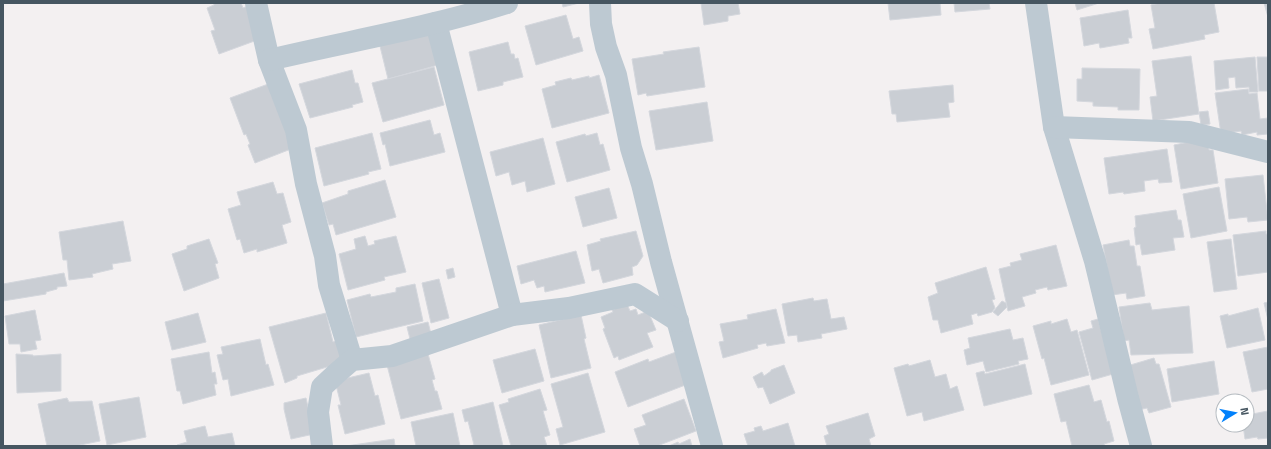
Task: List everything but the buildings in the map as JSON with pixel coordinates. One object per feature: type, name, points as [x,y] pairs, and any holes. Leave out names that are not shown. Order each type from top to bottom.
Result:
[{"type":"street","points":[[256,3],[269,60],[286,109],[296,130],[306,184],[325,256],[329,285],[352,360]]},
{"type":"street","points":[[269,60],[436,23],[469,15],[507,3]]},
{"type":"street","points":[[600,3],[601,24],[606,47],[616,75],[631,148],[712,446]]},
{"type":"street","points":[[1036,3],[1054,127],[1095,261],[1141,446]]},
{"type":"street","points":[[436,23],[512,315]]},
{"type":"street","points":[[1054,127],[1189,132],[1268,152]]},
{"type":"street","points":[[322,446],[318,412],[322,387],[352,360],[392,356],[512,315],[569,308],[635,294],[678,321]]}]
